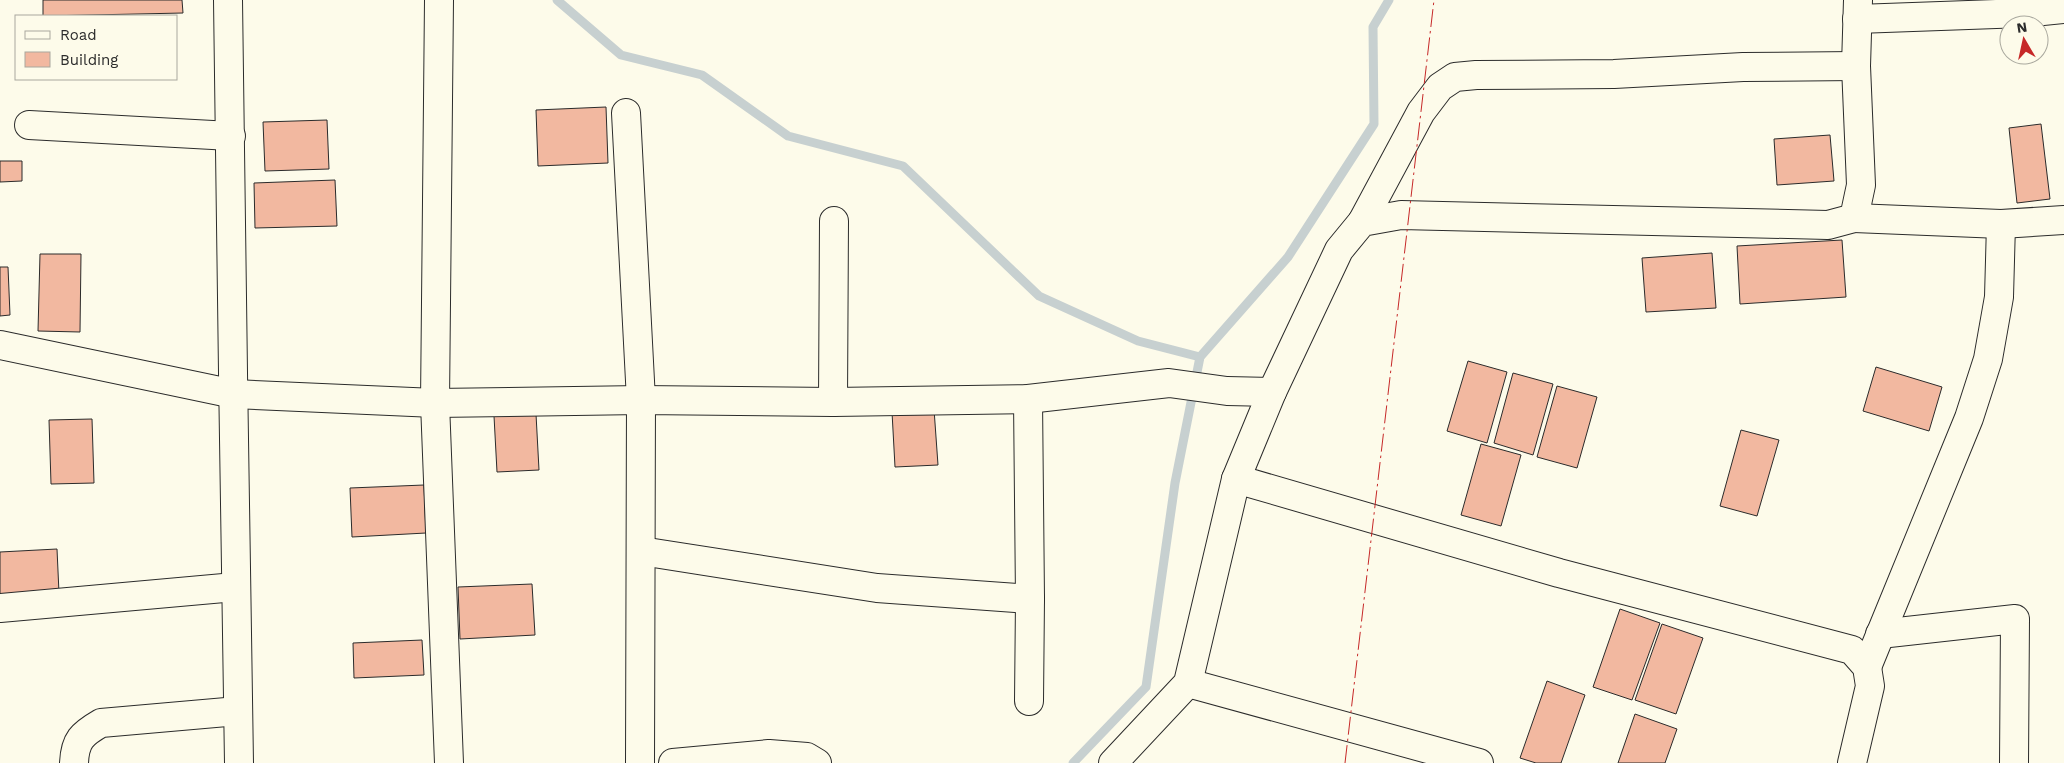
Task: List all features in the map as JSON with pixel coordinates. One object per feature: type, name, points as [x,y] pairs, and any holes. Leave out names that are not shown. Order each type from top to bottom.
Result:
[{"type":"street","points":[[228,0],[239,763]]},
{"type":"street","points":[[439,0],[435,402],[449,763]]},
{"type":"street","points":[[1854,218],[1861,185],[1856,66],[1858,10],[2024,13],[2064,9]]},
{"type":"street","points":[[1112,763],[1188,683],[1236,480],[1272,392],[1339,250],[1362,222],[1421,112],[1440,87],[1455,77],[1476,75],[1614,74],[1744,67],[1856,66]]},
{"type":"street","points":[[626,113],[641,400],[640,763]]},
{"type":"street","points":[[29,125],[230,136]]},
{"type":"street","points":[[1362,222],[1401,215],[1828,225],[1854,218],[2001,224],[2064,220]]},
{"type":"street","points":[[833,402],[834,221]]},
{"type":"street","points":[[1852,763],[1870,686],[1867,667],[1969,418],[1988,359],[1999,297],[2001,224]]},
{"type":"street","points":[[0,345],[234,394],[435,402],[641,400],[833,402],[1028,399],[1169,383],[1227,391],[1272,392]]},
{"type":"street","points":[[1028,399],[1029,701]]},
{"type":"street","points":[[1236,480],[1559,573],[1852,650],[1867,667]]},
{"type":"street","points":[[641,551],[877,588],[1030,599]]},
{"type":"street","points":[[0,608],[235,588]]},
{"type":"street","points":[[1880,634],[2015,619],[2014,763]]},
{"type":"street","points":[[1188,683],[1479,763]]},
{"type":"street","points":[[74,763],[74,749],[83,733],[101,723],[238,712]]},
{"type":"street","points":[[672,763],[769,754],[807,757],[817,763]]},
{"type":"building","points":[[43,0],[182,0],[183,13],[90,15],[43,15]]},
{"type":"building","points":[[606,107],[608,163],[538,166],[536,110]]},
{"type":"building","points":[[327,120],[329,169],[265,171],[263,122]]},
{"type":"building","points":[[2041,124],[2050,199],[2017,203],[2009,128]]},
{"type":"building","points":[[1830,135],[1834,181],[1777,185],[1774,139]]},
{"type":"building","points":[[0,161],[22,161],[22,181],[0,182]]},
{"type":"building","points":[[335,180],[337,226],[255,228],[254,183]]},
{"type":"building","points":[[1842,240],[1846,297],[1740,304],[1737,246]]},
{"type":"building","points":[[1712,253],[1716,308],[1646,312],[1642,258]]},
{"type":"building","points":[[40,254],[81,254],[80,332],[38,331]]},
{"type":"building","points":[[0,267],[8,267],[10,315],[0,316]]},
{"type":"building","points":[[1468,361],[1507,372],[1487,443],[1447,431]]},
{"type":"building","points":[[1876,367],[1942,387],[1929,431],[1863,411]]},
{"type":"building","points":[[1513,373],[1553,384],[1533,455],[1494,443]]},
{"type":"building","points":[[1557,386],[1597,397],[1577,468],[1537,457]]},
{"type":"building","points":[[934,409],[938,465],[895,467],[892,412]]},
{"type":"building","points":[[536,414],[539,470],[497,472],[494,416]]},
{"type":"building","points":[[92,419],[94,483],[51,484],[49,420]]},
{"type":"building","points":[[1741,430],[1779,440],[1757,516],[1720,506]]},
{"type":"building","points":[[1481,444],[1521,455],[1501,526],[1461,515]]},
{"type":"building","points":[[424,485],[426,533],[352,537],[350,488]]},
{"type":"building","points":[[57,549],[59,593],[0,596],[0,552]]},
{"type":"building","points":[[532,584],[535,635],[460,639],[458,587]]},
{"type":"building","points":[[1620,609],[1660,623],[1632,700],[1593,687]]},
{"type":"building","points":[[1662,624],[1703,638],[1676,714],[1635,700]]},
{"type":"building","points":[[422,640],[424,675],[354,678],[353,643]]},
{"type":"building","points":[[1547,681],[1585,695],[1561,763],[1536,763],[1520,758]]},
{"type":"building","points":[[1635,714],[1677,729],[1665,763],[1618,763]]},
{"type":"waterway","points":[[557,0],[621,55],[702,75],[788,136],[903,166],[1039,296],[1138,341],[1200,357]]},
{"type":"waterway","points":[[1073,763],[1146,687],[1175,483],[1200,357],[1288,257],[1374,124],[1373,27],[1389,0]]},
{"type":"power","points":[[1345,763],[1434,0]]}]
